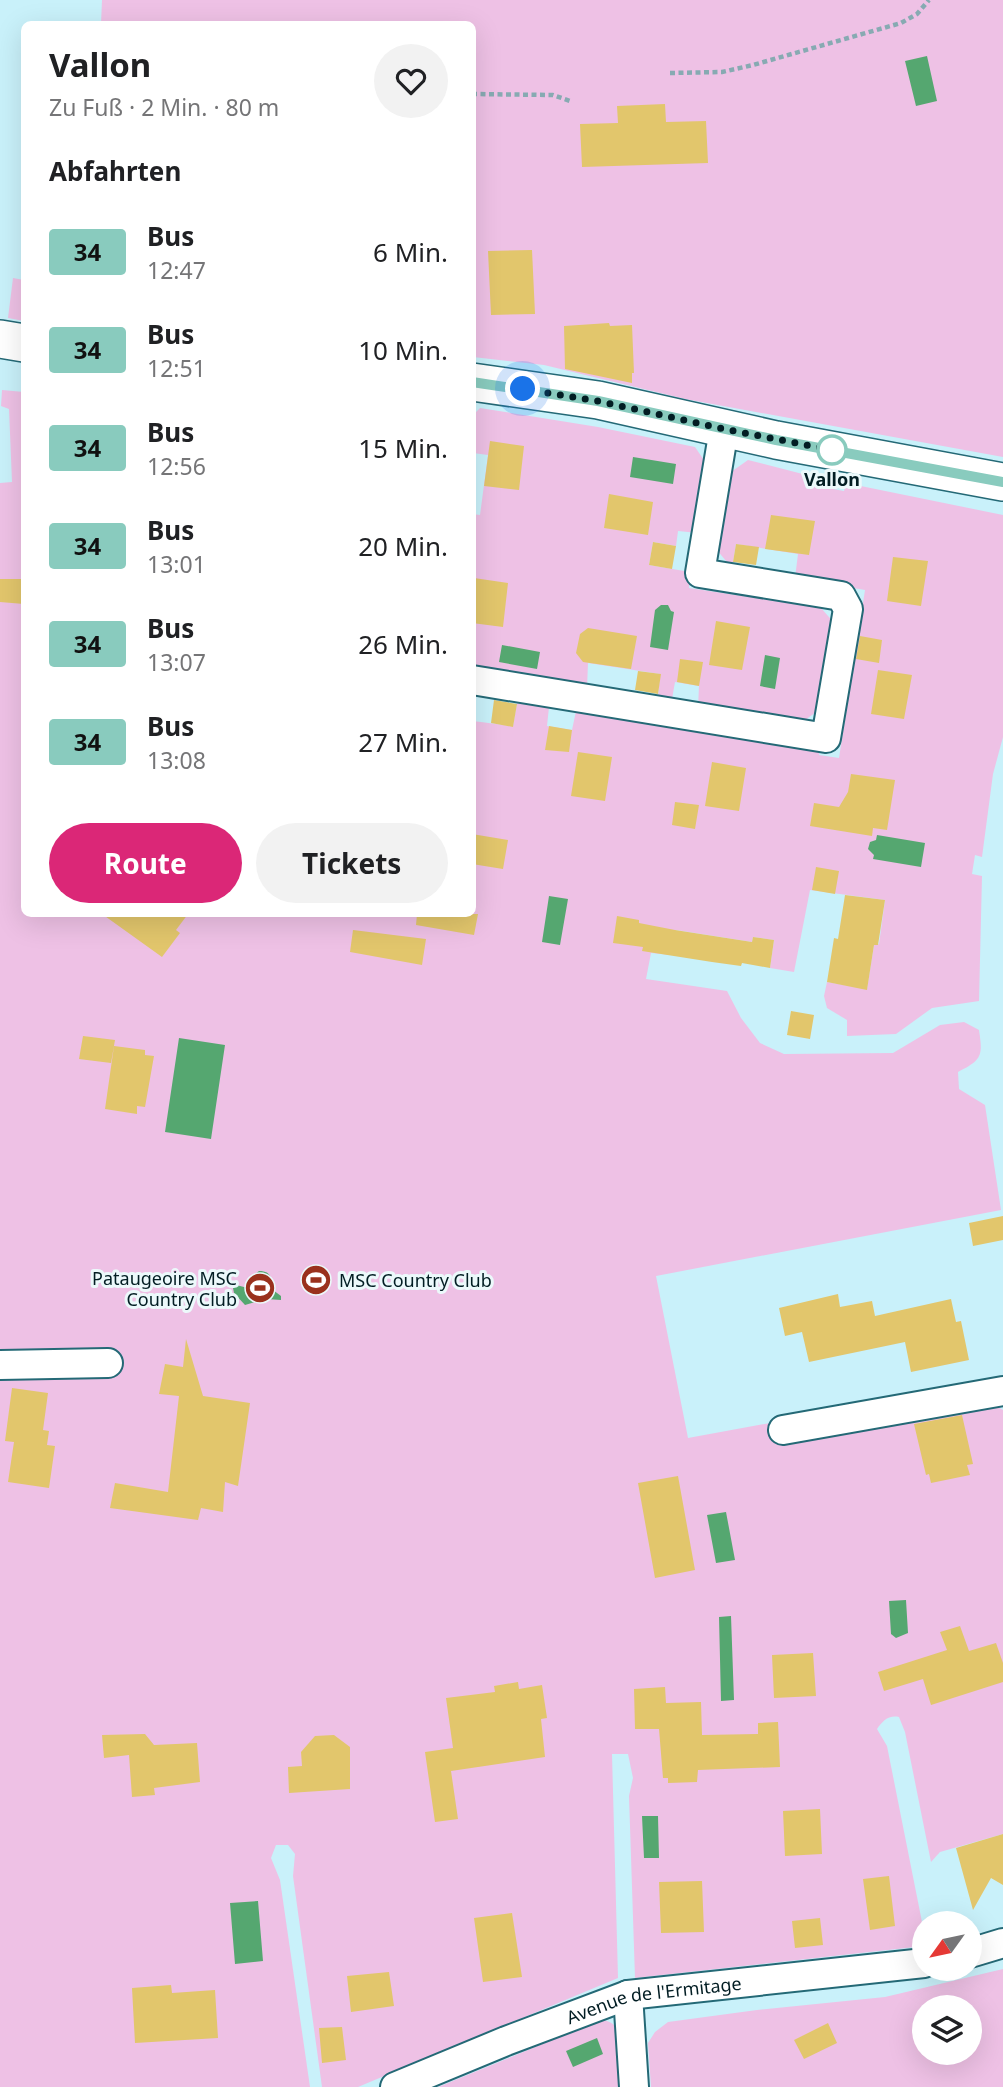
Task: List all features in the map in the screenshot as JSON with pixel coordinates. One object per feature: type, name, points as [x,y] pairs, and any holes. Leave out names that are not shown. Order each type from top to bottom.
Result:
[{"type":"main road","points":[[0,339],[21,342]]},
{"type":"main road","points":[[476,383],[598,401],[724,429],[1001,483]]},
{"type":"street","points":[[476,681],[826,738],[848,609],[841,596],[700,573],[724,429]]},
{"type":"street","points":[[0,1365],[108,1363]]},
{"type":"street","points":[[783,1430],[1003,1391]]},
{"type":"street","points":[[982,1949],[1003,1942]]},
{"type":"street","name":"Avenue de l'Ermitage","points":[[395,2087],[506,2040],[628,1995],[912,1964]]},
{"type":"street","points":[[628,1995],[634,2087]]},
{"type":"path","points":[[670,73],[722,72],[780,58],[901,23],[916,14],[929,0]]},
{"type":"path","points":[[476,94],[553,95],[570,101]]},
{"type":"shaded area","points":[[102,0],[1003,0],[1003,457],[685,399],[544,365],[476,357],[476,21],[101,21]]},
{"type":"shaded area","points":[[927,56],[937,101],[916,106],[905,61]]},
{"type":"shaded area","points":[[13,278],[21,279],[21,320],[8,318]]},
{"type":"shaded area","points":[[2,390],[21,392],[21,917],[476,917],[476,721],[513,726],[517,703],[549,707],[547,726],[572,730],[576,711],[820,748],[819,755],[839,758],[865,590],[795,578],[798,554],[736,544],[732,568],[716,549],[731,472],[748,460],[822,479],[822,487],[844,491],[846,483],[1003,515],[1003,737],[993,774],[982,857],[975,855],[972,874],[982,876],[979,1001],[932,1008],[896,1034],[847,1036],[847,1020],[827,1008],[824,996],[827,982],[867,989],[874,945],[879,944],[885,900],[810,890],[794,972],[770,968],[774,940],[753,937],[752,942],[676,930],[671,955],[651,953],[646,979],[727,991],[741,1018],[760,1043],[784,1054],[893,1053],[940,1025],[964,1022],[979,1030],[979,1056],[972,1064],[958,1072],[959,1089],[985,1105],[1001,1210],[656,1276],[688,1438],[781,1421],[992,1404],[1003,1410],[1003,1834],[940,1852],[931,1862],[905,1732],[899,1717],[886,1719],[877,1729],[887,1746],[920,1911],[912,1911],[912,1947],[635,1978],[629,1796],[633,1778],[628,1754],[612,1754],[618,1978],[358,2087],[322,2087],[293,1876],[295,1854],[288,1845],[276,1845],[271,1858],[280,1880],[310,2087],[0,2087],[0,483],[12,482],[9,409],[1,406]]},
{"type":"shaded area","points":[[480,408],[598,427],[695,447],[708,466],[698,533],[678,531],[676,546],[653,542],[649,565],[690,572],[689,588],[821,608],[836,625],[823,707],[801,723],[698,708],[699,686],[675,682],[672,699],[658,697],[660,674],[588,663],[587,688],[476,670],[476,514],[480,515],[488,455],[476,453],[476,412]]},
{"type":"shaded area","points":[[633,457],[676,464],[673,484],[630,477]]},
{"type":"shaded area","points":[[661,605],[668,605],[674,612],[668,650],[650,647],[655,610]]},
{"type":"shaded area","points":[[502,645],[540,652],[537,669],[499,662]]},
{"type":"shaded area","points":[[765,655],[780,658],[775,689],[760,686]]},
{"type":"shaded area","points":[[877,835],[925,843],[921,867],[873,859],[874,855],[868,849],[870,842],[876,840]]},
{"type":"shaded area","points":[[549,896],[568,899],[560,945],[542,942]]},
{"type":"shaded area","points":[[179,1038],[225,1045],[211,1139],[165,1132]]},
{"type":"shaded area","name":"Pataugeoire MSC Country Club","points":[[259,1271],[269,1274],[273,1290],[281,1296],[281,1300],[266,1299],[245,1305],[233,1288],[236,1285],[248,1288],[251,1277]]},
{"type":"shaded area","points":[[726,1512],[735,1560],[716,1563],[707,1515]]},
{"type":"shaded area","points":[[906,1600],[908,1633],[896,1638],[891,1634],[889,1601]]},
{"type":"shaded area","points":[[731,1616],[734,1700],[721,1701],[719,1617]]},
{"type":"shaded area","points":[[642,1816],[658,1816],[659,1858],[644,1858]]},
{"type":"shaded area","points":[[258,1901],[263,1961],[235,1964],[230,1903]]},
{"type":"shaded area","points":[[1003,1969],[1003,2087],[651,2087],[648,2043],[655,2032],[668,2022],[885,1997],[952,1981],[982,1981],[982,1974]]},
{"type":"shaded area","points":[[601,2020],[612,2024],[619,2033],[622,2087],[438,2087]]},
{"type":"shaded area","points":[[597,2038],[603,2054],[573,2067],[566,2051]]},
{"type":"building","points":[[665,104],[666,122],[706,121],[708,163],[582,167],[580,124],[618,123],[617,106]]},
{"type":"building","points":[[532,250],[535,314],[491,315],[488,251]]},
{"type":"building","points":[[609,323],[610,326],[632,325],[632,383],[565,369],[564,326]]},
{"type":"building","points":[[490,441],[524,446],[519,490],[484,486]]},
{"type":"building","points":[[609,494],[653,502],[648,535],[604,528]]},
{"type":"building","points":[[771,515],[815,521],[809,555],[765,549]]},
{"type":"building","points":[[653,542],[676,546],[672,569],[649,565]]},
{"type":"building","points":[[736,544],[759,547],[756,565],[733,562]]},
{"type":"building","points":[[893,557],[928,561],[921,606],[887,601]]},
{"type":"building","points":[[476,578],[508,583],[503,627],[476,624]]},
{"type":"building","points":[[0,579],[21,579],[21,604],[0,602]]},
{"type":"building","points":[[716,621],[750,627],[742,670],[709,665]]},
{"type":"building","points":[[588,628],[637,636],[631,669],[583,662],[576,653],[580,634]]},
{"type":"building","points":[[860,636],[882,640],[879,663],[856,659]]},
{"type":"building","points":[[680,659],[703,662],[699,686],[677,682]]},
{"type":"building","points":[[878,670],[912,675],[904,719],[871,714]]},
{"type":"building","points":[[638,671],[661,674],[658,694],[635,690]]},
{"type":"building","points":[[494,700],[517,704],[513,727],[491,723]]},
{"type":"building","points":[[549,726],[572,730],[569,752],[545,750]]},
{"type":"building","points":[[578,752],[612,757],[605,801],[571,796]]},
{"type":"building","points":[[712,762],[746,768],[739,811],[705,806]]},
{"type":"building","points":[[851,774],[895,780],[887,830],[873,828],[872,836],[810,826],[814,803],[839,807],[848,792]]},
{"type":"building","points":[[675,802],[699,805],[695,829],[672,825]]},
{"type":"building","points":[[476,835],[508,840],[503,869],[476,865]]},
{"type":"building","points":[[816,867],[839,871],[835,894],[812,890]]},
{"type":"building","points":[[845,895],[885,900],[867,990],[827,982]]},
{"type":"building","points":[[478,914],[474,935],[416,925],[417,917],[476,917]]},
{"type":"building","points":[[617,916],[675,930],[752,942],[753,937],[774,940],[770,968],[642,951],[643,947],[613,943]]},
{"type":"building","points":[[106,917],[186,917],[176,930],[180,933],[162,957]]},
{"type":"building","points":[[353,930],[426,939],[422,965],[350,952]]},
{"type":"building","points":[[791,1011],[814,1015],[810,1039],[787,1035]]},
{"type":"building","points":[[83,1036],[115,1040],[111,1063],[79,1059]]},
{"type":"building","points":[[114,1046],[145,1050],[145,1055],[154,1056],[145,1107],[137,1106],[137,1114],[105,1109]]},
{"type":"building","points":[[1003,1216],[1003,1240],[973,1246],[969,1223]]},
{"type":"building","points":[[838,1294],[840,1307],[872,1301],[875,1316],[951,1299],[956,1322],[961,1321],[969,1360],[911,1372],[905,1342],[809,1362],[802,1332],[785,1336],[779,1308]]},
{"type":"building","points":[[186,1339],[203,1396],[250,1403],[238,1486],[225,1482],[223,1512],[201,1508],[198,1520],[110,1508],[115,1483],[168,1492],[179,1396],[159,1394],[165,1364],[183,1367]]},
{"type":"building","points":[[12,1388],[48,1393],[43,1430],[49,1431],[47,1445],[55,1446],[49,1488],[8,1482],[14,1442],[5,1441]]},
{"type":"building","points":[[962,1415],[973,1464],[967,1465],[970,1475],[931,1483],[929,1474],[926,1475],[914,1424]]},
{"type":"building","points":[[678,1476],[695,1570],[655,1578],[638,1483]]},
{"type":"building","points":[[960,1626],[969,1651],[996,1643],[1003,1663],[1003,1682],[931,1705],[923,1679],[884,1691],[878,1672],[947,1650],[940,1632]]},
{"type":"building","points":[[813,1653],[816,1696],[774,1698],[772,1655]]},
{"type":"building","points":[[518,1682],[519,1689],[542,1685],[547,1718],[541,1719],[545,1757],[451,1771],[458,1819],[435,1822],[425,1752],[453,1748],[446,1698],[495,1692],[494,1686]]},
{"type":"building","points":[[665,1687],[666,1703],[701,1702],[702,1735],[758,1734],[758,1723],[778,1722],[780,1767],[698,1770],[697,1782],[668,1783],[668,1778],[663,1778],[659,1729],[635,1729],[634,1689]]},
{"type":"building","points":[[145,1734],[154,1745],[197,1743],[200,1782],[154,1788],[155,1795],[132,1797],[129,1755],[104,1758],[102,1735]]},
{"type":"building","points":[[334,1735],[350,1747],[350,1789],[289,1793],[288,1767],[302,1766],[301,1752],[315,1736]]},
{"type":"building","points":[[820,1809],[822,1854],[785,1856],[783,1811]]},
{"type":"building","points":[[1003,1834],[1003,1885],[991,1878],[973,1910],[956,1848]]},
{"type":"building","points":[[889,1876],[895,1926],[870,1930],[863,1879]]},
{"type":"building","points":[[702,1881],[704,1932],[661,1933],[659,1882]]},
{"type":"building","points":[[512,1913],[522,1977],[483,1982],[474,1918]]},
{"type":"building","points":[[820,1918],[823,1945],[795,1948],[792,1921]]},
{"type":"building","points":[[389,1972],[394,2006],[351,2012],[347,1976]]},
{"type":"building","points":[[171,1985],[172,1993],[215,1990],[218,2038],[135,2043],[132,1988]]},
{"type":"building","points":[[828,2023],[837,2043],[804,2059],[794,2040]]},
{"type":"building","points":[[342,2027],[346,2060],[322,2063],[319,2028]]},
{"type":"bus line","name":"34","points":[[476,383],[598,401],[776,440],[1003,482]]},
{"type":"place","name":"Vallon","points":[[832,450]]},
{"type":"place","name":"MSC Country Club","points":[[316,1280]]},
{"type":"place","name":"Pataugeoire MSC Country Club","points":[[260,1288]]},
{"type":"route","points":[[523,389],[598,401],[832,450]]}]
